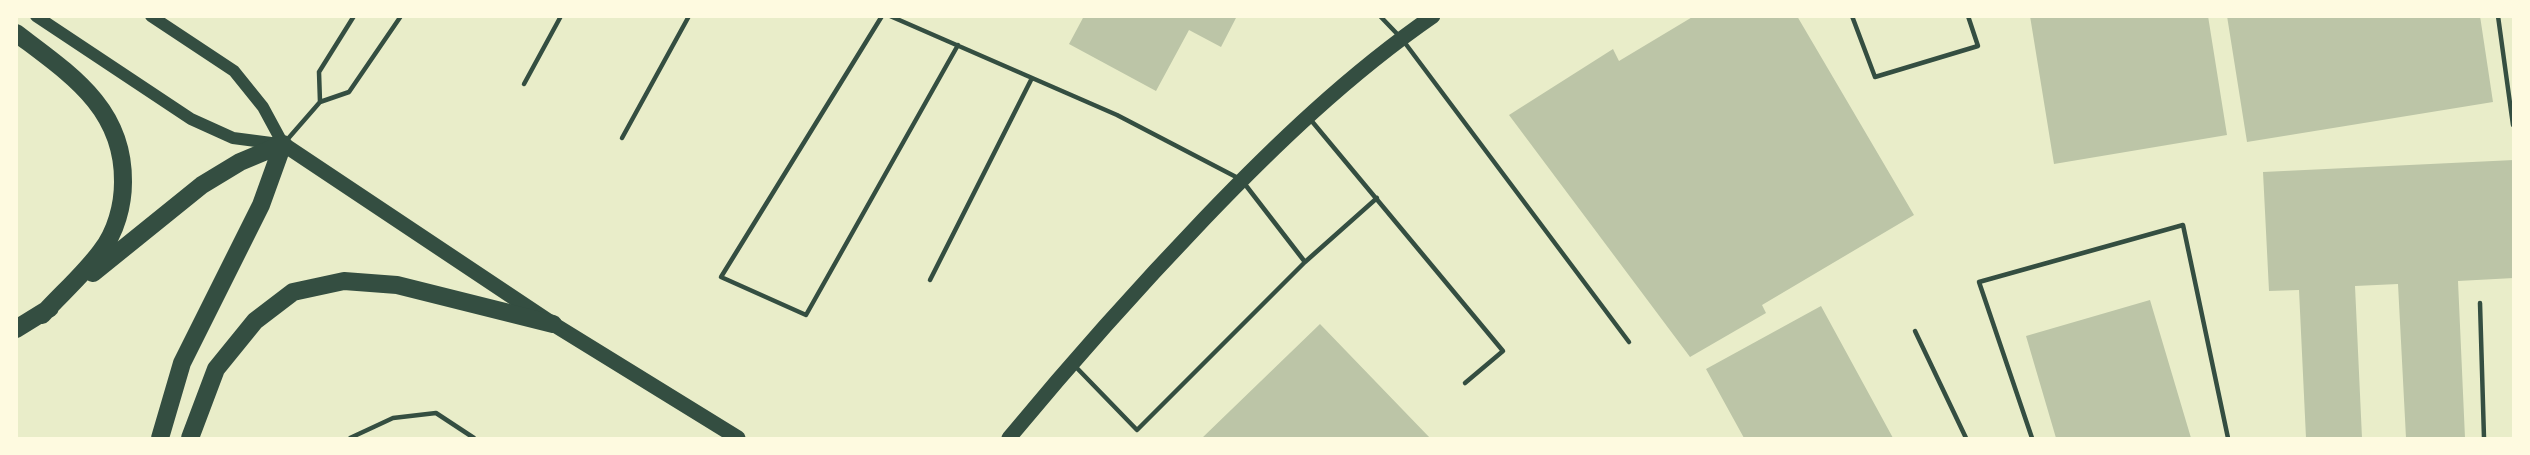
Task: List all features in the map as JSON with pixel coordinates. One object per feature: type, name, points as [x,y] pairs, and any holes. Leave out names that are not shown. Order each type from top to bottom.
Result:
[{"type":"highway","points":[[16,33],[72,76],[108,117],[123,158],[123,205],[102,250],[42,315]]},
{"type":"highway","points":[[16,329],[42,315],[202,185],[240,162],[283,144]]},
{"type":"highway","points":[[160,438],[182,363],[261,205],[283,144]]},
{"type":"highway","points":[[190,438],[216,369],[255,321],[293,292],[344,281],[398,285],[553,324]]},
{"type":"main road","points":[[36,16],[191,119],[233,138],[283,144],[553,324],[738,438]]},
{"type":"main road","points":[[151,16],[234,71],[263,107],[283,144]]},
{"type":"main road","points":[[1009,438],[1071,362],[1242,180],[1308,117],[1433,16]]},
{"type":"lane","points":[[320,102],[319,72],[354,16]]},
{"type":"lane","points":[[283,144],[320,102],[349,92],[401,16]]},
{"type":"lane","points":[[524,84],[561,16]]},
{"type":"lane","points":[[622,138],[689,16]]},
{"type":"lane","points":[[882,16],[721,277],[806,315],[958,45]]},
{"type":"lane","points":[[890,16],[1117,115],[1242,180],[1305,262]]},
{"type":"lane","points":[[1380,16],[1402,39],[1629,342]]},
{"type":"lane","points":[[1852,16],[1875,77],[1978,46],[1968,16]]},
{"type":"lane","points":[[2498,16],[2513,125]]},
{"type":"lane","points":[[930,280],[1032,78]]},
{"type":"lane","points":[[1308,117],[1503,351],[1465,384]]},
{"type":"lane","points":[[1071,362],[1137,430],[1305,262],[1377,198]]},
{"type":"lane","points":[[2032,438],[1979,282],[2183,225],[2228,438]]},
{"type":"lane","points":[[2480,303],[2484,438]]},
{"type":"lane","points":[[1915,331],[1966,438]]},
{"type":"lane","points":[[350,438],[393,418],[436,413],[474,438]]},
{"type":"building","points":[[1084,16],[1237,16],[1221,47],[1189,30],[1156,91],[1069,44]]},
{"type":"building","points":[[1694,16],[1797,16],[1914,215],[1762,305],[1766,313],[1690,357],[1509,115],[1613,49],[1619,61]]},
{"type":"building","points":[[2030,16],[2208,16],[2227,135],[2054,164]]},
{"type":"building","points":[[2227,16],[2480,16],[2493,102],[2247,142]]},
{"type":"building","points":[[2514,160],[2514,278],[2458,281],[2465,438],[2406,438],[2398,284],[2355,286],[2362,438],[2306,438],[2299,290],[2269,291],[2263,172]]},
{"type":"building","points":[[2150,300],[2191,438],[2056,438],[2026,336]]},
{"type":"building","points":[[1821,306],[1893,438],[1744,438],[1706,369]]},
{"type":"building","points":[[1320,324],[1430,438],[1202,438]]}]
